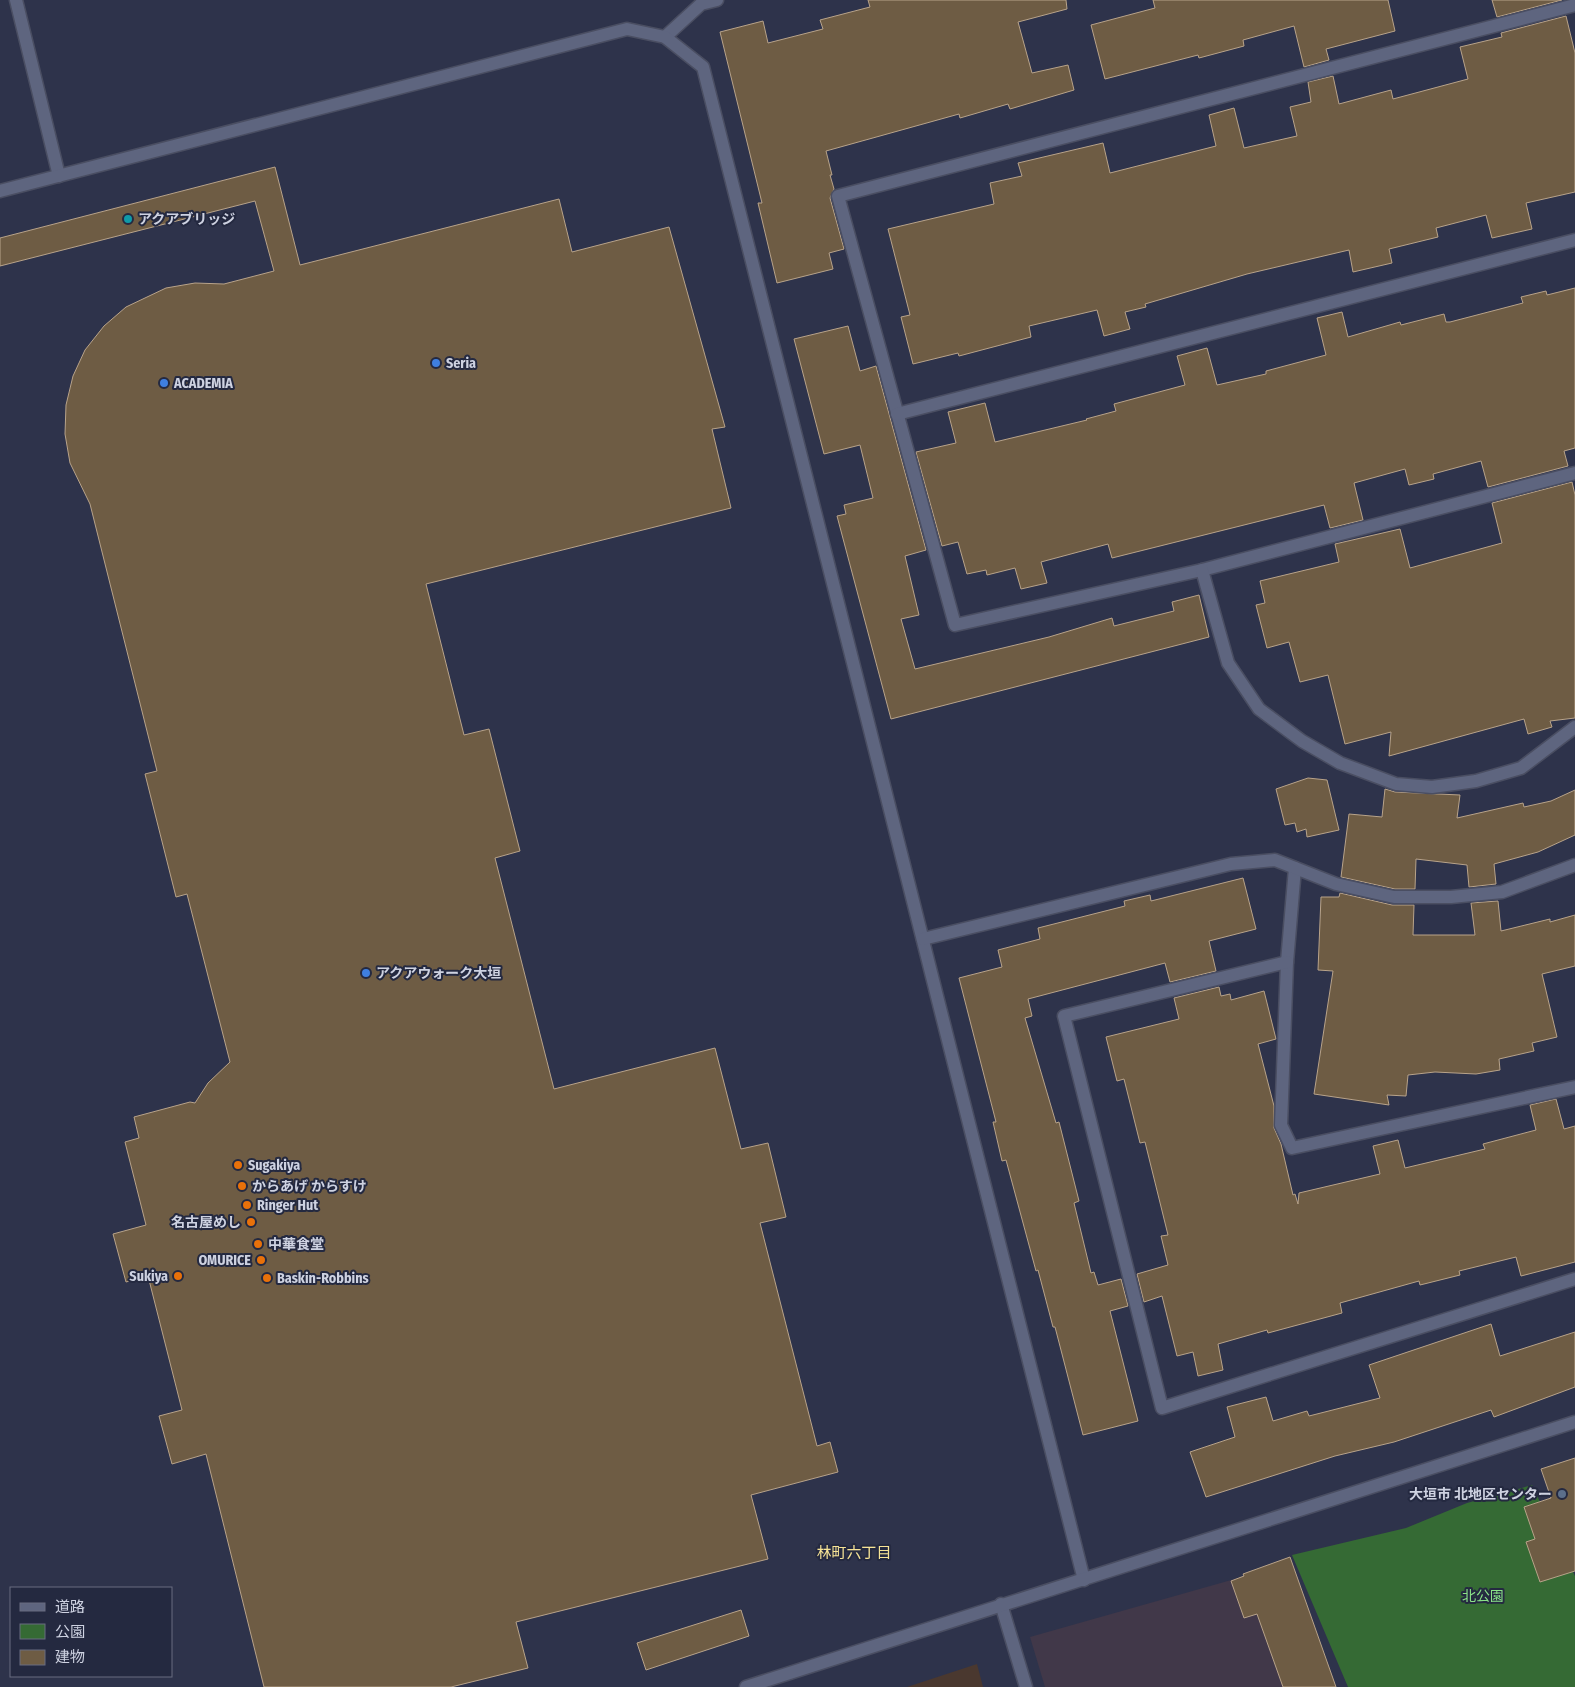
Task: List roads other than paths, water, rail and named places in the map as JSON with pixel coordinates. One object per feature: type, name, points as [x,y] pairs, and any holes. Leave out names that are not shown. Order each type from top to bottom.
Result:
[{"type":"street","points":[[16,0],[59,176]]},
{"type":"street","points":[[665,37],[701,4],[717,0]]},
{"type":"street","points":[[1575,5],[838,196],[956,625],[1202,570],[1575,473]]},
{"type":"street","points":[[0,191],[626,29],[665,37],[703,67],[1084,1580]]},
{"type":"street","points":[[898,414],[1575,240]]},
{"type":"street","points":[[1202,570],[1228,663],[1259,709],[1302,741],[1340,763],[1396,784],[1432,787],[1476,781],[1520,768],[1575,727]]},
{"type":"street","points":[[923,939],[1231,864],[1275,860],[1336,884],[1394,897],[1452,897],[1502,892],[1575,865]]},
{"type":"street","points":[[1296,868],[1287,962],[1281,1125],[1292,1148],[1575,1087]]},
{"type":"street","points":[[1287,962],[1064,1016],[1162,1408],[1575,1279]]},
{"type":"street","points":[[746,1687],[1000,1604],[1084,1580],[1575,1422]]},
{"type":"street","points":[[1000,1604],[1026,1687]]},
{"type":"place","name":"アクアブリッジ","points":[[128,219]]},
{"type":"place","name":"Seria","points":[[436,363]]},
{"type":"place","name":"ACADEMIA","points":[[164,383]]},
{"type":"place","name":"アクアウォーク大垣","points":[[366,973]]},
{"type":"place","name":"Sugakiya","points":[[238,1165]]},
{"type":"place","name":"からあげ からすけ","points":[[242,1186]]},
{"type":"place","name":"Ringer Hut","points":[[247,1205]]},
{"type":"place","name":"名古屋めし","points":[[251,1222]]},
{"type":"place","name":"中華食堂","points":[[258,1244]]},
{"type":"place","name":"OMURICE","points":[[261,1260]]},
{"type":"place","name":"Sukiya","points":[[178,1276]]},
{"type":"place","name":"Baskin-Robbins","points":[[267,1278]]},
{"type":"place","name":"大垣市 北地区センター","points":[[1562,1494]]},
{"type":"district","name":"林町六丁目","points":[[854,1553]]},
{"type":"park label","name":"北公園","points":[[1483,1596]]}]
